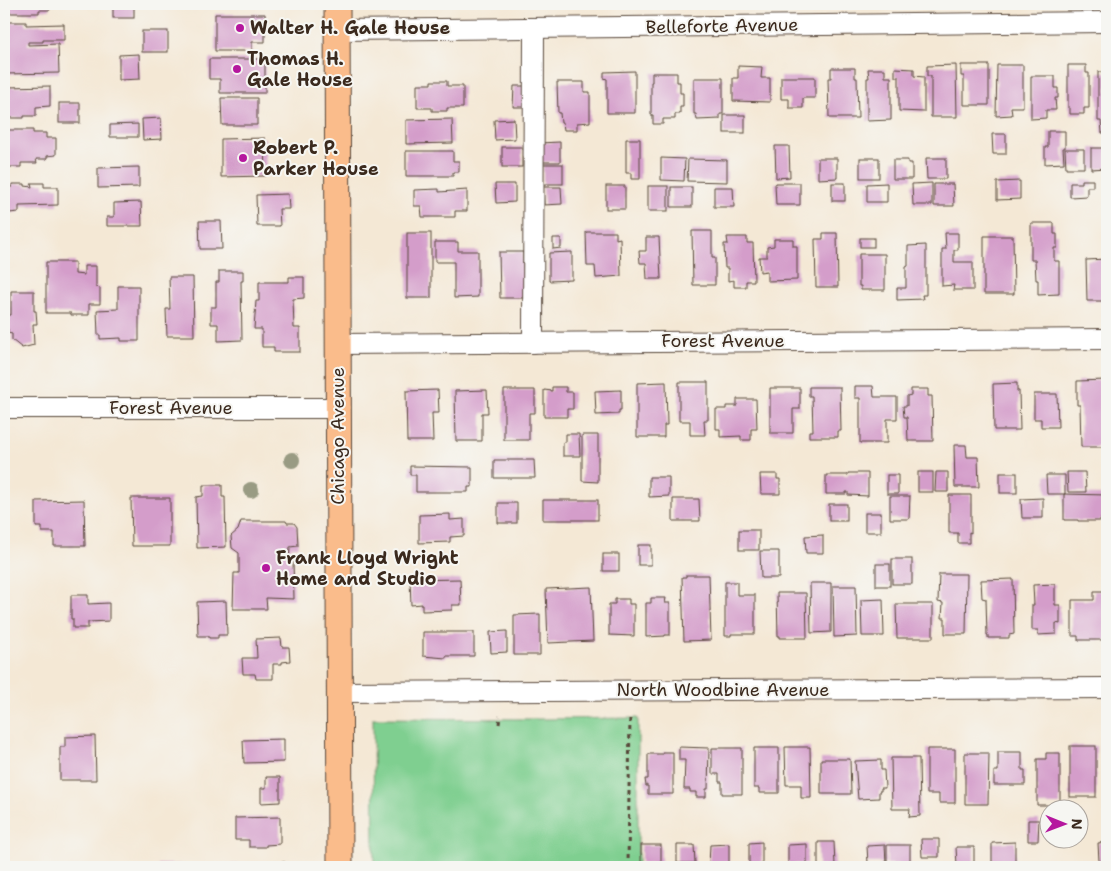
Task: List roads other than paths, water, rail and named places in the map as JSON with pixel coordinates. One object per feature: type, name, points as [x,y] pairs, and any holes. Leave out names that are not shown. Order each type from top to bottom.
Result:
[{"type":"main road","name":"Chicago Avenue","points":[[337,4],[340,867]]},
{"type":"street","name":"Belleforte Avenue","points":[[337,30],[1107,22]]},
{"type":"street","points":[[533,343],[534,28]]},
{"type":"street","name":"Forest Avenue","points":[[338,344],[1107,339]]},
{"type":"street","name":"Forest Avenue","points":[[4,408],[338,408]]},
{"type":"street","name":"North Woodbine Avenue","points":[[339,692],[1107,688]]},
{"type":"place","name":"Walter H. Gale House","points":[[240,28]]},
{"type":"place","name":"Thomas H. Gale House","points":[[237,69]]},
{"type":"place","name":"Robert P. Parker House","points":[[243,158]]},
{"type":"place","name":"Frank Lloyd Wright Home and Studio","points":[[266,568]]}]
